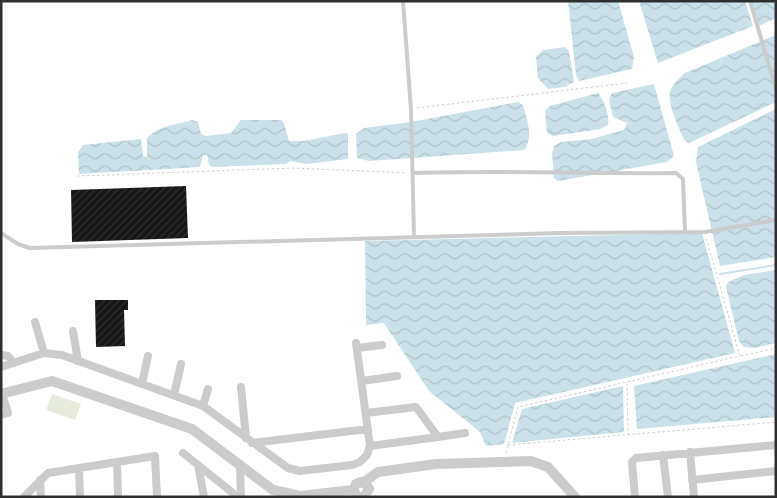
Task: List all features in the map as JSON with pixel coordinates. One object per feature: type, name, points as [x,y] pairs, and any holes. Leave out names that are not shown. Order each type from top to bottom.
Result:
[{"type":"street","points":[[35,322],[44,353]]},
{"type":"street","points":[[74,332],[78,361]]},
{"type":"street","points":[[1,367],[44,353],[52,353],[78,361],[204,406],[277,462],[300,471],[360,462],[367,456],[370,446],[356,345],[382,344]]},
{"type":"street","points":[[1,355],[8,356],[14,363]]},
{"type":"street","points":[[142,384],[148,356]]},
{"type":"street","points":[[174,395],[182,364]]},
{"type":"street","points":[[362,381],[397,376]]},
{"type":"street","points":[[1,415],[8,413],[2,394],[52,381],[192,429],[273,490],[286,494],[300,496],[356,493],[358,483],[364,482],[378,472],[447,463],[532,460],[548,467],[575,497]]},
{"type":"street","points":[[241,387],[249,441]]},
{"type":"street","points":[[204,406],[208,390]]},
{"type":"street","points":[[366,413],[416,407],[438,436]]},
{"type":"street","points":[[249,441],[368,429]]},
{"type":"street","points":[[370,446],[466,433]]},
{"type":"street","points":[[635,497],[633,459],[776,445]]},
{"type":"street","points":[[690,452],[694,497]]},
{"type":"street","points":[[183,453],[239,497]]},
{"type":"street","points":[[663,455],[668,497]]},
{"type":"street","points":[[24,497],[48,473],[156,456],[157,497]]},
{"type":"street","points":[[117,462],[118,497]]},
{"type":"street","points":[[198,465],[204,497]]},
{"type":"street","points":[[239,497],[240,466]]},
{"type":"street","points":[[79,468],[80,497]]},
{"type":"street","points":[[692,480],[776,471]]},
{"type":"street","points":[[40,480],[41,497]]},
{"type":"street","points":[[364,482],[369,489],[364,497]]},
{"type":"lane","points":[[403,1],[411,110],[414,237]]},
{"type":"lane","points":[[750,1],[776,88]]},
{"type":"lane","points":[[413,173],[494,170],[567,174],[676,173],[683,179],[685,232]]},
{"type":"lane","points":[[1,233],[18,244],[30,248],[414,237],[705,232],[776,220]]},
{"type":"path","points":[[411,110],[426,106],[627,83]]},
{"type":"path","points":[[77,176],[293,168],[413,173]]},
{"type":"path","points":[[705,232],[740,356]]},
{"type":"path","points":[[504,461],[518,407],[776,348]]},
{"type":"path","points":[[627,382],[628,434]]},
{"type":"path","points":[[507,445],[776,422]]},
{"type":"shaded area","points":[[52,394],[81,404],[75,420],[46,410]]},
{"type":"water","points":[[568,1],[618,1],[634,57],[632,69],[579,81],[576,75]]},
{"type":"water","points":[[639,1],[745,1],[753,26],[658,63]]},
{"type":"water","points":[[751,1],[776,1],[776,18],[759,26]]},
{"type":"water","points":[[776,35],[776,102],[689,143],[684,140],[674,117],[670,99],[672,87],[676,82],[685,73]]},
{"type":"water","points":[[565,47],[569,51],[574,82],[565,87],[548,89],[538,78],[536,57],[543,50]]},
{"type":"water","points":[[654,84],[674,156],[667,162],[558,181],[554,178],[552,153],[554,146],[561,142],[592,139],[624,130],[627,123],[613,117],[609,100],[612,93]]},
{"type":"water","points":[[598,93],[606,108],[608,125],[600,129],[553,136],[547,133],[545,111],[550,106]]},
{"type":"water","points":[[518,102],[523,105],[529,128],[529,140],[524,150],[369,161],[357,158],[356,134],[364,128],[411,122]]},
{"type":"water","points":[[776,109],[776,257],[720,266],[696,162],[698,147]]},
{"type":"water","points":[[192,120],[198,122],[201,134],[206,136],[231,133],[241,120],[281,120],[284,123],[289,141],[304,141],[345,133],[348,134],[348,159],[306,164],[290,161],[286,164],[212,167],[209,165],[207,155],[203,155],[200,167],[79,174],[78,152],[83,145],[141,139],[143,156],[147,157],[147,138],[157,130]]},
{"type":"water","points":[[702,233],[735,353],[515,403],[504,444],[486,446],[480,432],[429,391],[384,323],[366,325],[365,241]]},
{"type":"water","points":[[776,270],[776,343],[755,348],[744,347],[739,341],[726,287],[728,282],[744,275]]},
{"type":"water","points":[[776,354],[776,417],[637,429],[634,386]]},
{"type":"water","points":[[623,386],[624,432],[512,443],[522,409]]},
{"type":"building","points":[[186,186],[188,238],[72,242],[71,190]]},
{"type":"building","points":[[95,300],[128,300],[128,310],[124,310],[125,346],[96,347]]},
{"type":"waterway","points":[[720,274],[776,265]]}]
